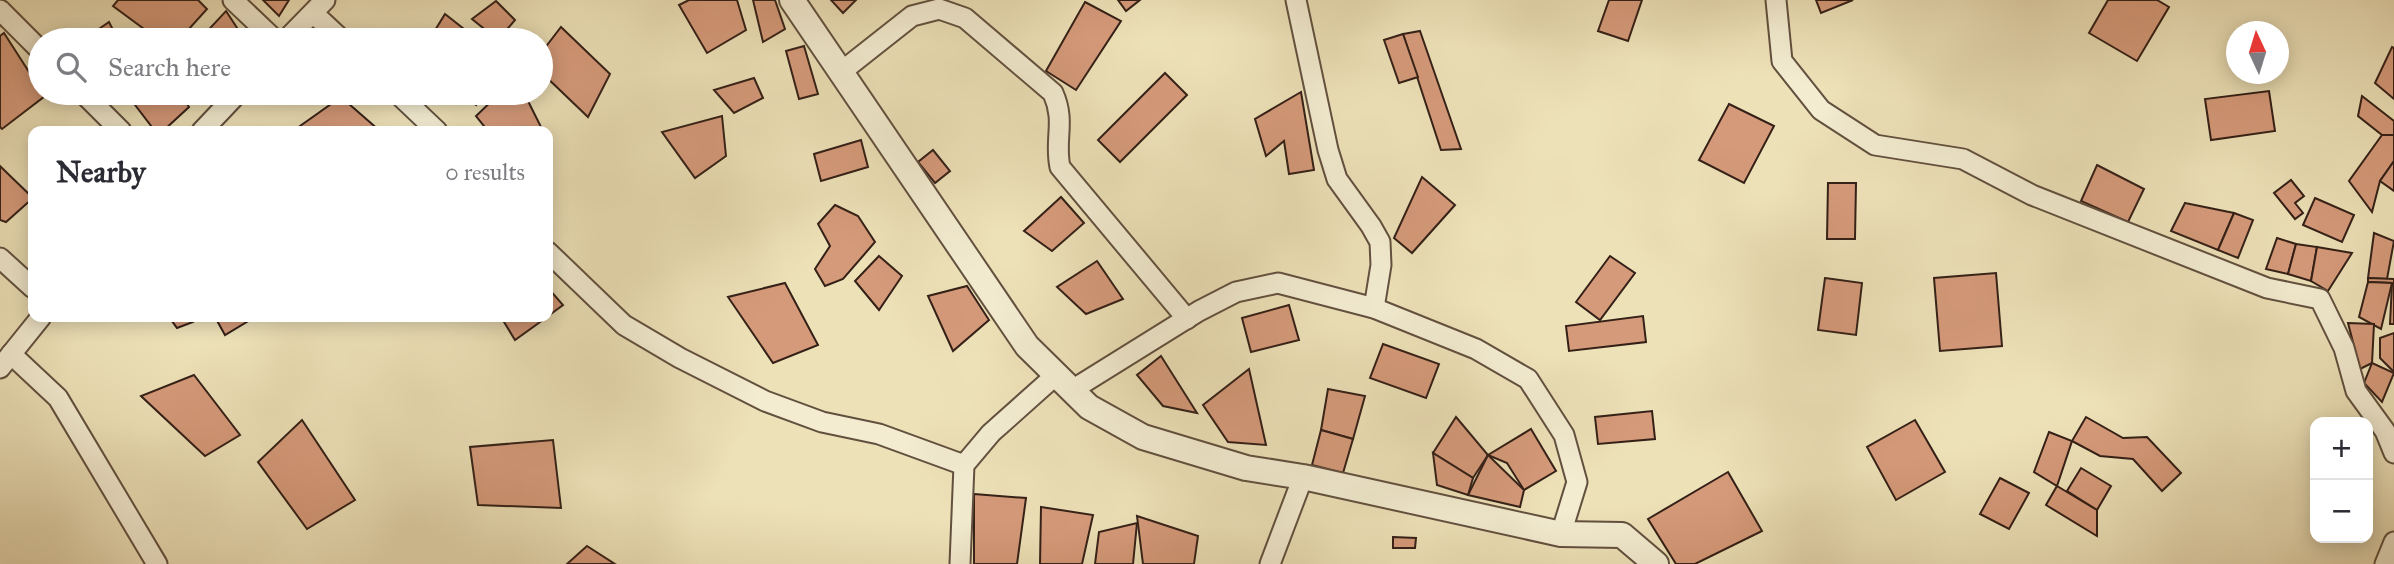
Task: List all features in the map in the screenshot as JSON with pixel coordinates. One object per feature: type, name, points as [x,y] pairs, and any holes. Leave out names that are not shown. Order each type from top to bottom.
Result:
[{"type":"street","points":[[233,0],[262,28]]},
{"type":"street","points":[[792,0],[1027,346],[1089,407],[1143,437],[1246,468],[1303,477],[1561,534],[1622,535],[1656,564]]},
{"type":"street","points":[[1296,0],[1337,179],[1380,242],[1381,265],[1374,308]]},
{"type":"street","points":[[1776,0],[1782,61],[1821,110],[1875,145],[1964,159],[2032,195],[2267,288],[2319,299],[2344,348],[2356,391],[2385,430],[2394,453]]},
{"type":"street","points":[[298,28],[319,6],[334,28]]},
{"type":"street","points":[[841,72],[912,16],[939,9],[965,18],[1053,93],[1060,108],[1060,167],[1187,319]]},
{"type":"street","points":[[0,10],[28,38]]},
{"type":"street","points":[[95,105],[116,126]]},
{"type":"street","points":[[207,126],[227,105]]},
{"type":"street","points":[[410,105],[432,126]]},
{"type":"street","points":[[553,257],[624,325],[680,358],[765,401],[822,422],[879,434],[964,466]]},
{"type":"street","points":[[0,258],[28,283]]},
{"type":"street","points":[[961,564],[964,466],[991,433],[1064,382],[1236,292],[1278,282],[1374,308],[1476,349],[1528,379],[1564,435],[1577,482],[1561,534]]},
{"type":"street","points":[[37,322],[6,361],[58,398],[157,564]]},
{"type":"street","points":[[1270,564],[1303,477]]},
{"type":"street","points":[[2385,564],[2394,542]]},
{"type":"building","points":[[118,0],[198,0],[207,9],[190,28],[143,28],[113,6]]},
{"type":"building","points":[[263,0],[289,0],[279,16]]},
{"type":"building","points":[[689,0],[737,0],[746,30],[707,53],[679,5]]},
{"type":"building","points":[[753,0],[775,0],[785,29],[763,42]]},
{"type":"building","points":[[831,0],[856,0],[843,13]]},
{"type":"building","points":[[1118,0],[1140,0],[1126,11]]},
{"type":"building","points":[[1609,0],[1642,0],[1628,41],[1598,31]]},
{"type":"building","points":[[1816,0],[1853,0],[1821,13]]},
{"type":"building","points":[[2108,0],[2157,0],[2169,7],[2137,61],[2089,33]]},
{"type":"building","points":[[496,1],[515,20],[508,28],[483,28],[472,19]]},
{"type":"building","points":[[1085,2],[1121,21],[1076,90],[1046,71]]},
{"type":"building","points":[[226,11],[237,28],[210,28]]},
{"type":"building","points":[[445,14],[463,28],[436,28]]},
{"type":"building","points":[[109,22],[112,28],[100,28]]},
{"type":"building","points":[[561,27],[610,74],[588,117],[553,83],[553,37]]},
{"type":"building","points":[[1420,31],[1461,149],[1441,150],[1403,34]]},
{"type":"building","points":[[4,33],[28,70],[28,105],[33,105],[2,129],[0,127],[0,36]]},
{"type":"building","points":[[1403,34],[1418,77],[1399,83],[1384,40]]},
{"type":"building","points":[[804,46],[818,94],[799,99],[786,51]]},
{"type":"building","points":[[2392,47],[2394,48],[2394,99],[2375,83]]},
{"type":"building","points":[[1165,73],[1187,95],[1120,162],[1098,140]]},
{"type":"building","points":[[754,78],[763,98],[734,113],[714,90]]},
{"type":"building","points":[[2269,91],[2275,131],[2211,140],[2205,99]]},
{"type":"building","points":[[1301,92],[1314,170],[1289,174],[1284,141],[1266,156],[1255,119]]},
{"type":"building","points":[[2362,96],[2394,121],[2394,135],[2382,135],[2358,116]]},
{"type":"building","points":[[1729,104],[1774,126],[1744,183],[1699,160]]},
{"type":"building","points":[[135,105],[189,107],[168,126],[151,126]]},
{"type":"building","points":[[330,105],[350,105],[374,126],[300,126]]},
{"type":"building","points":[[487,105],[530,105],[540,126],[484,126],[476,116]]},
{"type":"building","points":[[722,116],[726,156],[695,178],[662,132]]},
{"type":"building","points":[[2382,135],[2394,135],[2394,161],[2380,181],[2372,212],[2349,181]]},
{"type":"building","points":[[861,140],[868,167],[821,181],[814,154]]},
{"type":"building","points":[[933,150],[950,171],[935,183],[918,162]]},
{"type":"building","points":[[2394,161],[2394,191],[2380,181]]},
{"type":"building","points":[[2097,165],[2144,189],[2128,222],[2081,201]]},
{"type":"building","points":[[0,166],[28,193],[28,202],[6,222],[0,220]]},
{"type":"building","points":[[1422,177],[1455,205],[1412,253],[1394,238]]},
{"type":"building","points":[[2291,180],[2304,196],[2295,203],[2303,213],[2295,219],[2274,193]]},
{"type":"building","points":[[1828,183],[1856,183],[1855,239],[1827,239]]},
{"type":"building","points":[[1061,197],[1084,223],[1052,251],[1024,231]]},
{"type":"building","points":[[2315,198],[2354,215],[2342,242],[2303,225]]},
{"type":"building","points":[[2185,203],[2234,213],[2218,250],[2171,231]]},
{"type":"building","points":[[835,205],[858,216],[875,242],[843,279],[825,286],[815,269],[830,246],[818,224]]},
{"type":"building","points":[[2234,213],[2253,220],[2238,258],[2218,250]]},
{"type":"building","points":[[2374,233],[2394,241],[2387,279],[2368,278]]},
{"type":"building","points":[[2277,238],[2296,244],[2288,274],[2266,269]]},
{"type":"building","points":[[2296,244],[2317,247],[2311,281],[2288,274]]},
{"type":"building","points":[[2317,247],[2352,253],[2328,291],[2311,281]]},
{"type":"building","points":[[879,256],[902,276],[879,310],[855,281]]},
{"type":"building","points":[[1610,256],[1635,273],[1600,320],[1576,302]]},
{"type":"building","points":[[1097,261],[1123,299],[1086,314],[1057,287]]},
{"type":"building","points":[[1996,273],[2002,346],[1940,351],[1934,278]]},
{"type":"building","points":[[1825,278],[1862,283],[1856,335],[1818,330]]},
{"type":"building","points":[[2368,278],[2394,279],[2394,324],[2390,324],[2392,283],[2368,282]]},
{"type":"building","points":[[2368,282],[2392,283],[2381,329],[2359,317]]},
{"type":"building","points":[[785,283],[818,345],[773,363],[728,297]]},
{"type":"building","points":[[967,286],[989,320],[953,351],[928,296]]},
{"type":"building","points":[[553,294],[563,305],[553,312]]},
{"type":"building","points":[[1289,305],[1299,340],[1251,352],[1242,318]]},
{"type":"building","points":[[1643,316],[1646,342],[1569,351],[1566,326]]},
{"type":"building","points":[[173,322],[193,322],[177,328]]},
{"type":"building","points":[[218,322],[247,322],[225,335]]},
{"type":"building","points":[[504,322],[540,322],[515,340]]},
{"type":"building","points":[[2348,323],[2374,324],[2372,363],[2360,369]]},
{"type":"building","points":[[2394,333],[2394,372],[2380,358],[2380,338]]},
{"type":"building","points":[[1383,344],[1439,364],[1426,398],[1370,378]]},
{"type":"building","points":[[1161,356],[1197,413],[1163,406],[1137,375]]},
{"type":"building","points":[[2372,363],[2394,373],[2382,402],[2364,383]]},
{"type":"building","points":[[1249,369],[1266,445],[1228,442],[1203,405]]},
{"type":"building","points":[[194,375],[240,435],[205,456],[141,396]]},
{"type":"building","points":[[1328,389],[1365,396],[1353,439],[1321,430]]},
{"type":"building","points":[[1652,411],[1655,439],[1598,444],[1595,417]]},
{"type":"building","points":[[1456,417],[1488,455],[1473,478],[1433,453]]},
{"type":"building","points":[[2086,417],[2123,438],[2147,437],[2181,473],[2162,491],[2133,459],[2100,456],[2072,441]]},
{"type":"building","points":[[302,420],[355,500],[307,529],[258,462]]},
{"type":"building","points":[[1915,420],[1945,472],[1896,500],[1867,447]]},
{"type":"building","points":[[1531,429],[1556,471],[1524,490],[1507,463],[1488,455]]},
{"type":"building","points":[[1321,430],[1353,439],[1343,473],[1312,465]]},
{"type":"building","points":[[2049,432],[2072,441],[2057,486],[2034,472]]},
{"type":"building","points":[[553,440],[561,508],[478,505],[470,447]]},
{"type":"building","points":[[1433,453],[1473,478],[1468,495],[1437,485]]},
{"type":"building","points":[[1488,455],[1524,490],[1520,507],[1468,495]]},
{"type":"building","points":[[2081,468],[2111,486],[2097,510],[2067,491]]},
{"type":"building","points":[[1728,472],[1762,531],[1695,564],[1676,564],[1648,519]]},
{"type":"building","points":[[2000,478],[2029,493],[2009,529],[1980,514]]},
{"type":"building","points":[[2057,486],[2097,510],[2097,536],[2046,505]]},
{"type":"building","points":[[974,494],[1026,498],[1017,564],[974,564]]},
{"type":"building","points":[[1041,507],[1093,515],[1082,564],[1040,564]]},
{"type":"building","points":[[1137,516],[1198,536],[1194,564],[1143,564]]},
{"type":"building","points":[[1137,523],[1133,564],[1095,564],[1099,532]]},
{"type":"building","points":[[1393,537],[1416,538],[1415,548],[1393,548]]},
{"type":"building","points":[[587,546],[615,564],[567,564]]}]
